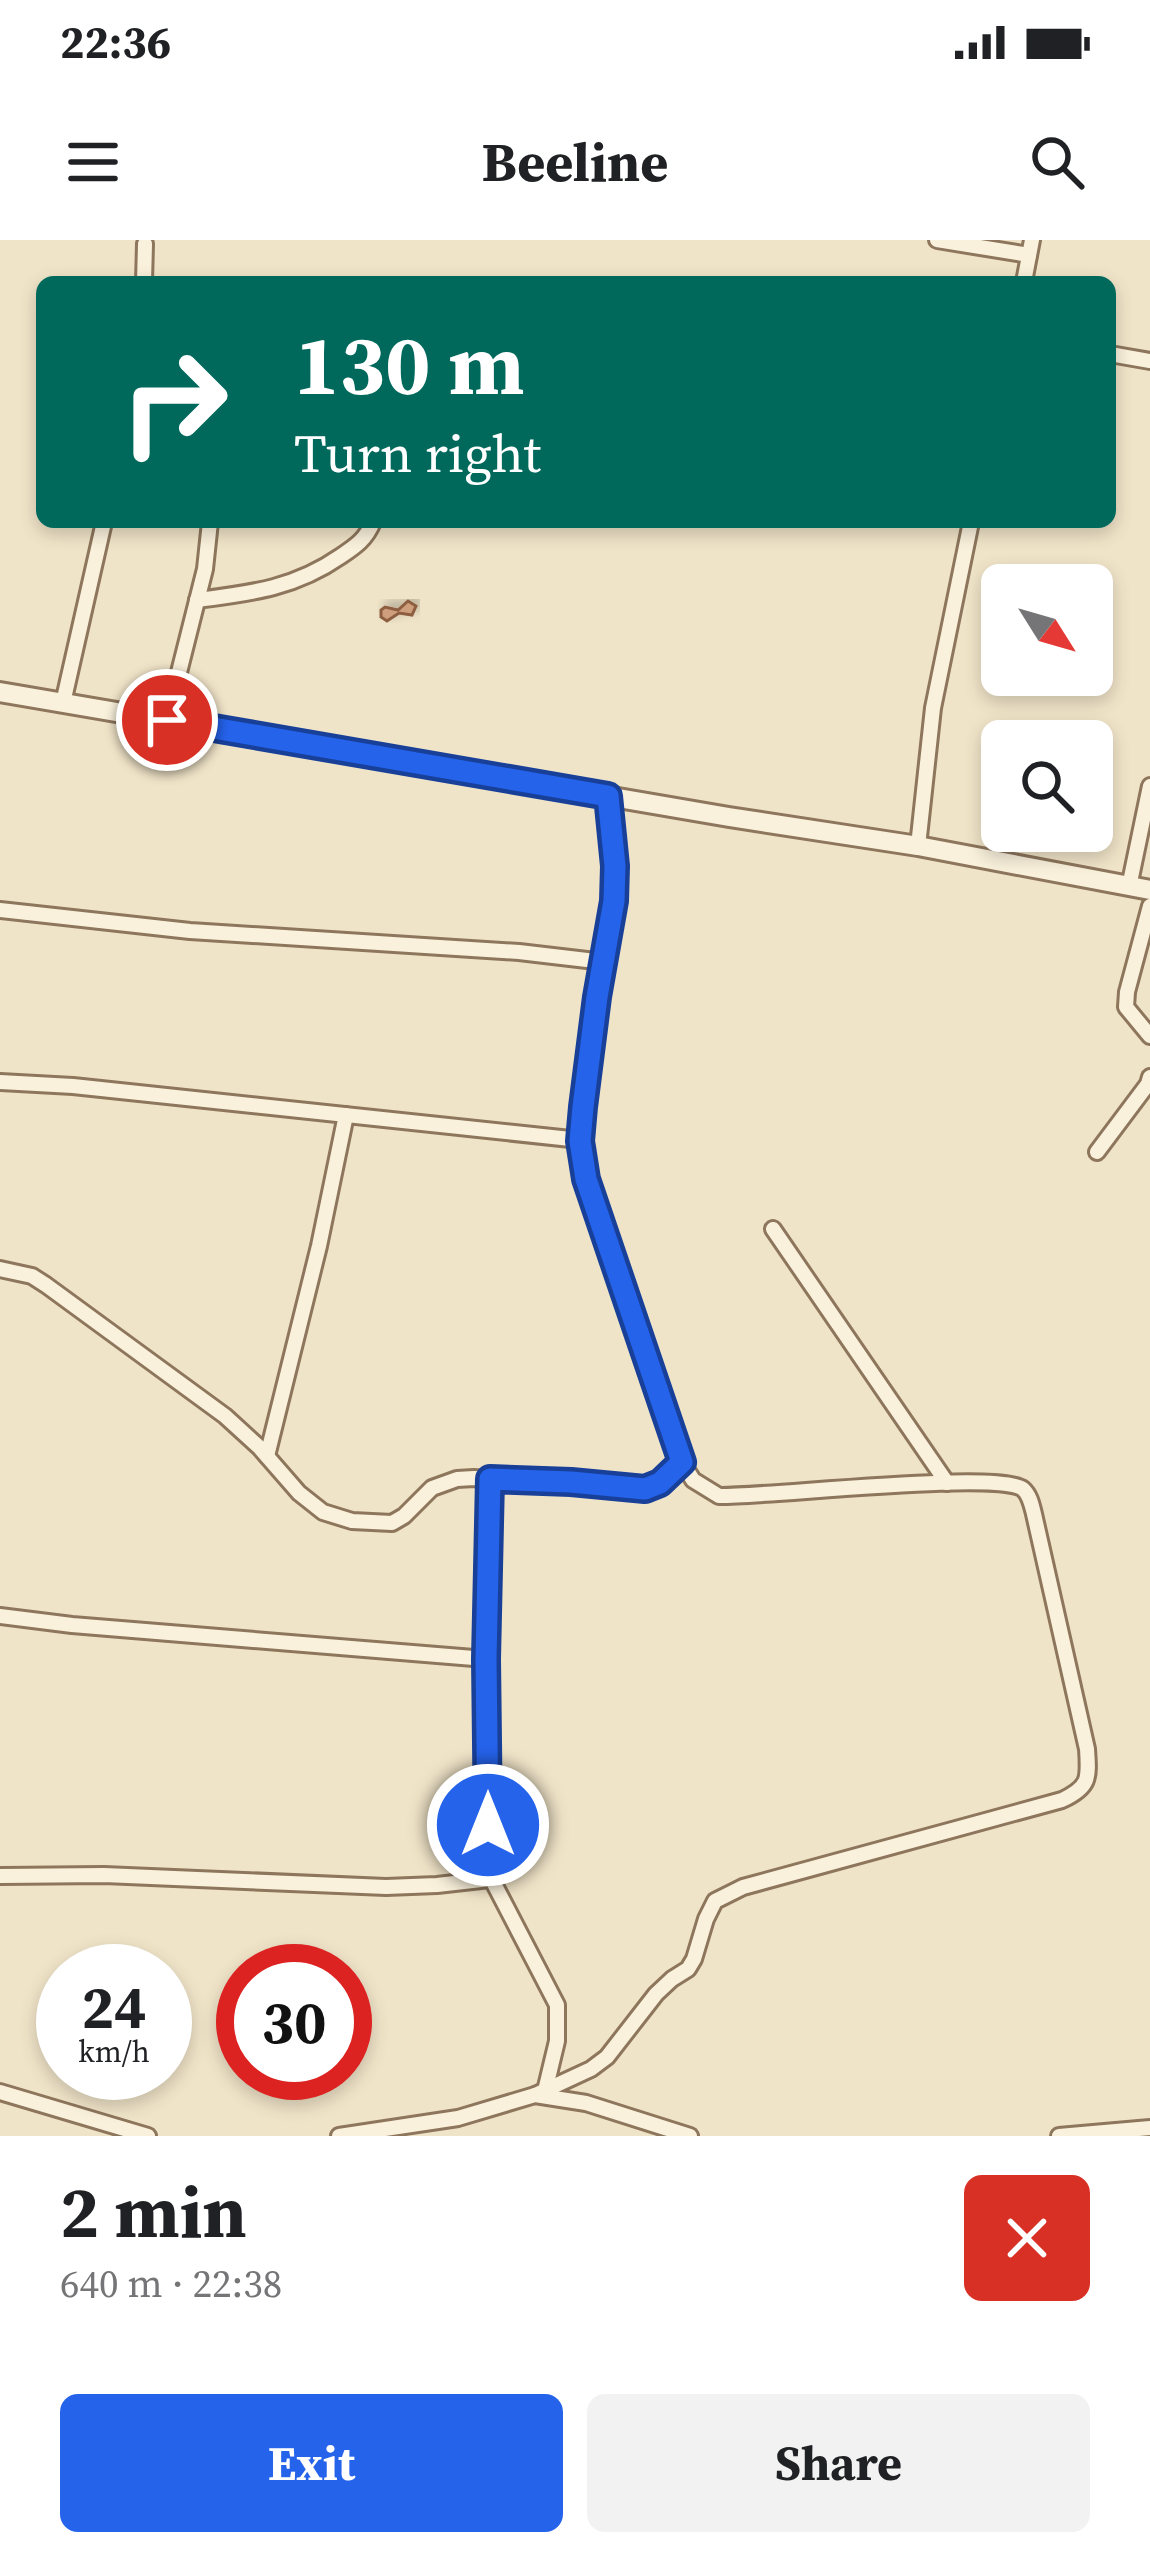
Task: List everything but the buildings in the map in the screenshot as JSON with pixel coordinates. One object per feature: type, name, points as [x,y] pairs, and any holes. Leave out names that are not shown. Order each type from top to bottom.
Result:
[{"type":"street","points":[[937,240],[1030,247]]},
{"type":"street","points":[[144,276],[145,244]]},
{"type":"street","points":[[1116,355],[1150,361]]},
{"type":"street","points":[[63,703],[103,528]]},
{"type":"street","points":[[167,720],[205,568],[209,528]]},
{"type":"street","points":[[197,600],[268,590],[311,575],[358,544],[370,528]]},
{"type":"street","points":[[918,846],[934,708],[970,528]]},
{"type":"street","points":[[0,692],[918,846],[1150,890]]},
{"type":"street","points":[[1129,886],[1150,787]]},
{"type":"street","points":[[339,2136],[458,2118],[540,2093],[591,2069],[607,2057],[656,1994],[688,1969],[715,1901],[742,1887],[1061,1800],[1083,1789],[1088,1776],[1087,1749],[1029,1498],[1023,1489],[1012,1484],[947,1483],[719,1496],[693,1480],[682,1462],[586,1179],[580,1141],[614,901],[608,796]]},
{"type":"street","points":[[1150,906],[1126,1007],[1150,1036]]},
{"type":"street","points":[[0,910],[190,931],[519,952],[604,962]]},
{"type":"street","points":[[1097,1152],[1150,1077]]},
{"type":"street","points":[[0,1082],[580,1141]]},
{"type":"street","points":[[267,1456],[346,1115]]},
{"type":"street","points":[[773,1229],[947,1483]]},
{"type":"street","points":[[0,1269],[32,1276],[46,1285],[225,1416],[316,1509],[352,1521],[392,1522],[432,1488],[457,1479],[645,1489],[660,1483],[682,1462]]},
{"type":"street","points":[[490,1479],[486,1659],[490,1879],[557,2005],[557,2041],[540,2093]]},
{"type":"street","points":[[0,1616],[486,1659]]},
{"type":"street","points":[[0,1876],[104,1875],[386,1887],[490,1879]]},
{"type":"street","points":[[0,2092],[148,2136]]},
{"type":"street","points":[[540,2093],[586,2102],[690,2136]]},
{"type":"street","points":[[1059,2136],[1150,2128]]},
{"type":"route","points":[[167,720],[608,796],[614,901],[580,1141],[586,1179],[682,1462],[660,1483],[645,1489],[490,1479],[488,1825]]}]
